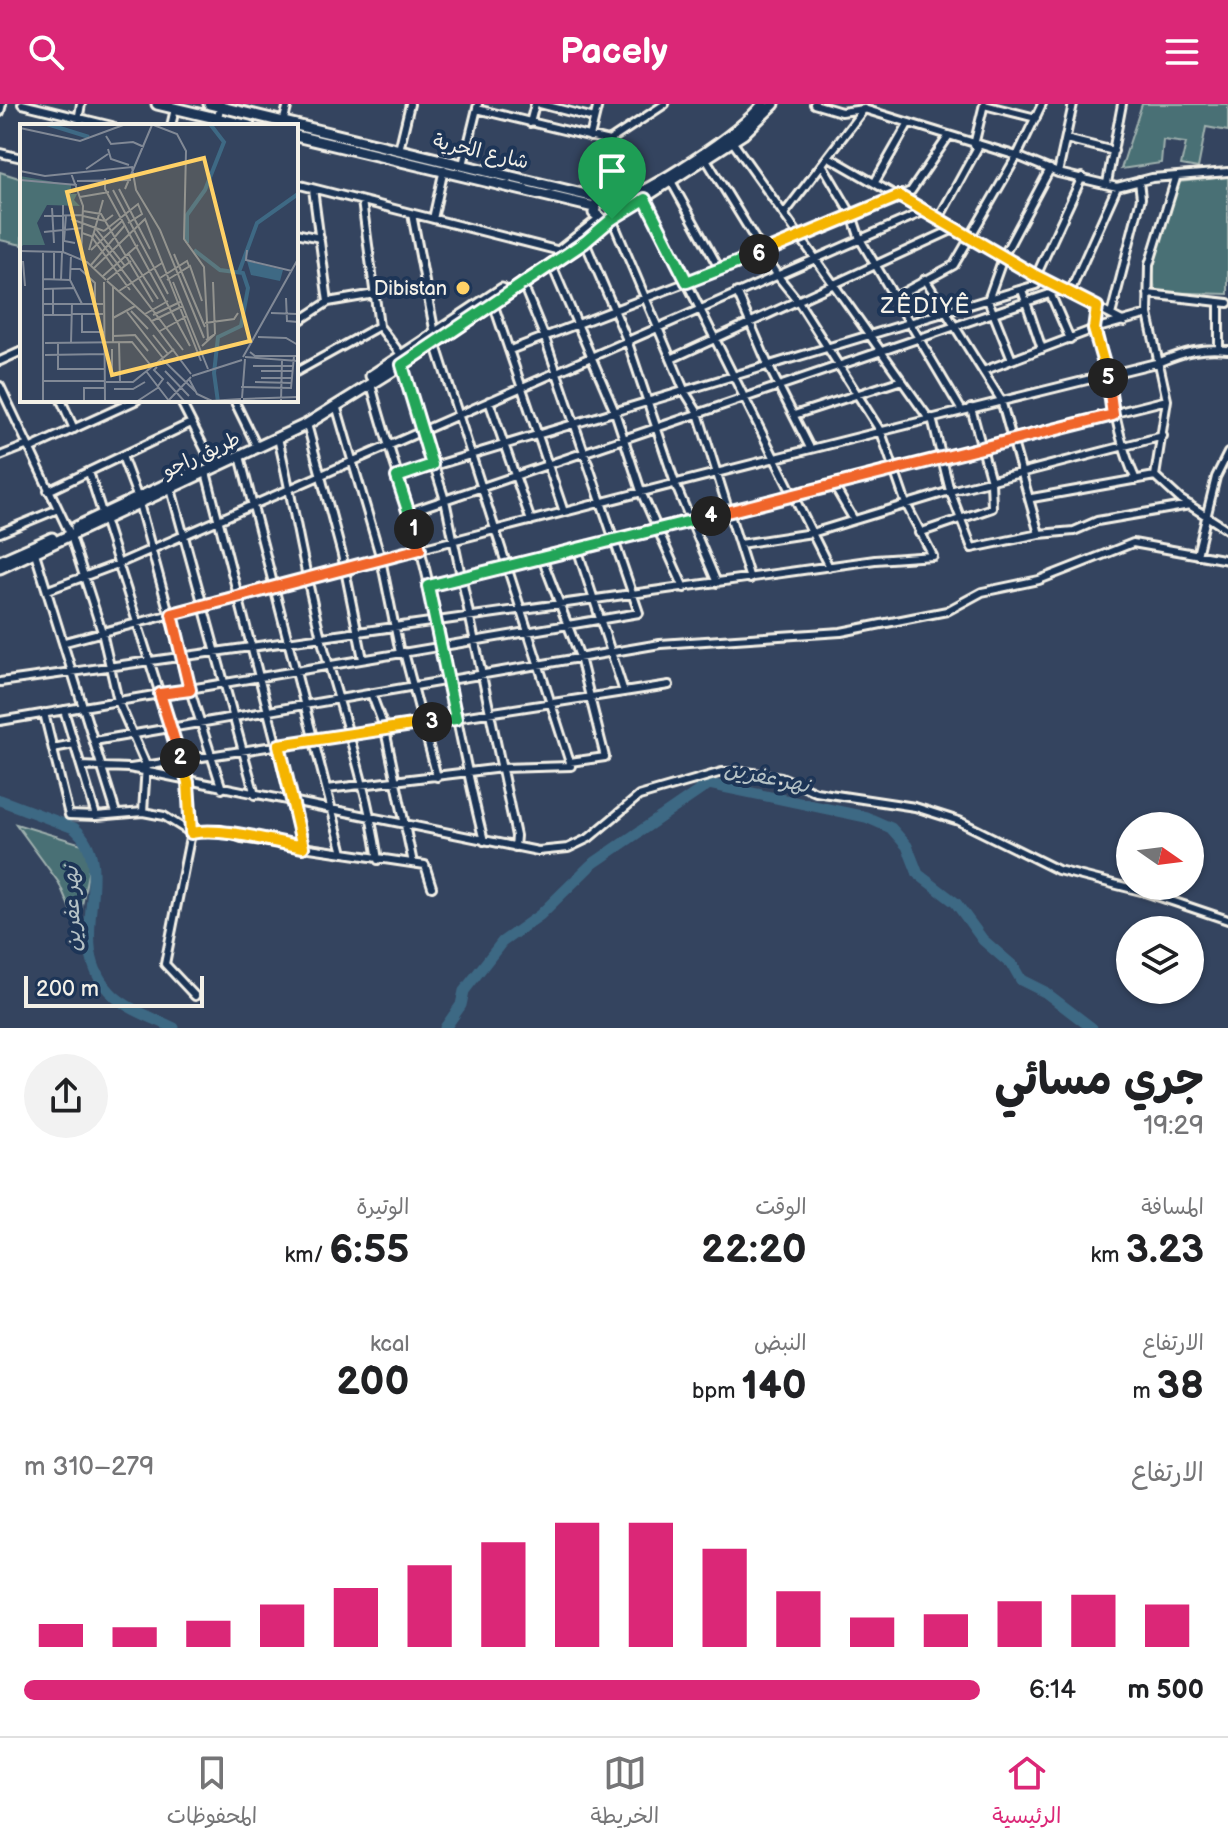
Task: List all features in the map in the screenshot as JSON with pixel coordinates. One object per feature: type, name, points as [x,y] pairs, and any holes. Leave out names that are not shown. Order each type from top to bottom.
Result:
[{"type":"main road","points":[[157,104],[216,122]]},
{"type":"main road","name":"شارع الحرية","points":[[209,104],[287,124]]},
{"type":"main road","name":"طريق راجو","points":[[0,568],[311,416],[402,360],[560,251],[706,159],[758,123],[769,104]]},
{"type":"main road","name":"طريق راجو","points":[[602,202],[671,173],[769,104]]},
{"type":"main road","name":"شارع الحرية","points":[[298,126],[399,150],[444,169],[602,202]]},
{"type":"main road","name":"شارع الحرية","points":[[298,136],[463,165],[498,178]]},
{"type":"main road","points":[[602,202],[608,220]]},
{"type":"main road","points":[[602,202],[608,220]]},
{"type":"main road","name":"طريق راجو","points":[[435,338],[585,242],[608,220]]},
{"type":"main road","name":"طريق راجو","points":[[138,499],[171,489],[307,424],[371,384],[402,360]]},
{"type":"main road","name":"طريق راجو","points":[[0,561],[70,534]]},
{"type":"street","points":[[0,112],[2,104]]},
{"type":"street","points":[[22,104],[105,124]]},
{"type":"street","points":[[77,124],[81,104]]},
{"type":"street","points":[[283,123],[288,104]]},
{"type":"street","points":[[399,150],[410,104]]},
{"type":"street","points":[[530,123],[537,104],[594,118]]},
{"type":"street","points":[[590,137],[598,104]]},
{"type":"street","points":[[602,202],[609,141],[655,107],[665,104]]},
{"type":"street","points":[[814,104],[841,112],[864,109],[1017,156],[1058,173],[1117,187],[1139,181],[1228,172]]},
{"type":"street","points":[[881,115],[884,104]]},
{"type":"street","points":[[939,218],[976,145],[984,104],[1036,118]]},
{"type":"street","points":[[895,297],[954,265],[1017,156],[1042,104]]},
{"type":"street","points":[[1058,173],[1073,104]]},
{"type":"street","points":[[1107,183],[1122,104]]},
{"type":"street","points":[[216,122],[221,105]]},
{"type":"street","points":[[463,165],[478,106],[530,123],[609,141]]},
{"type":"street","points":[[171,124],[175,109]]},
{"type":"street","points":[[784,214],[864,109]]},
{"type":"street","points":[[875,182],[908,124]]},
{"type":"street","points":[[510,350],[763,253],[911,191],[948,137]]},
{"type":"street","points":[[1066,139],[1114,151]]},
{"type":"street","points":[[732,141],[931,418],[950,491],[972,548],[1039,534],[1074,531],[1097,521],[1190,505]]},
{"type":"street","points":[[0,153],[20,158]]},
{"type":"street","points":[[829,157],[970,235],[1036,276],[1124,322]]},
{"type":"street","points":[[0,682],[829,567],[933,556],[906,504],[881,432],[798,301],[777,275],[706,159]]},
{"type":"street","points":[[822,164],[852,215],[860,239],[962,411]]},
{"type":"street","points":[[433,219],[444,169]]},
{"type":"street","points":[[1012,360],[988,300],[1004,255],[1050,169]]},
{"type":"street","points":[[397,477],[872,337],[1036,285],[1036,276],[1082,177]]},
{"type":"street","points":[[1155,476],[1167,400],[1148,314],[1149,265],[1176,178]]},
{"type":"street","points":[[671,181],[719,268]]},
{"type":"street","points":[[1111,315],[1141,198],[1139,181]]},
{"type":"street","points":[[298,185],[560,251]]},
{"type":"street","points":[[1067,290],[1117,187]]},
{"type":"street","points":[[313,189],[328,302]]},
{"type":"street","points":[[645,199],[703,309],[773,459],[829,567]]},
{"type":"street","points":[[362,201],[379,326],[402,360],[455,540],[516,836],[515,847]]},
{"type":"street","points":[[48,590],[118,564],[591,354],[703,309],[925,211]]},
{"type":"street","points":[[327,789],[502,768],[571,766],[505,568],[435,338],[412,214]]},
{"type":"street","points":[[608,220],[647,297],[685,392],[698,413],[750,579]]},
{"type":"street","points":[[671,359],[956,228]]},
{"type":"street","points":[[298,233],[320,238]]},
{"type":"street","points":[[585,242],[627,340],[676,486],[717,583]]},
{"type":"street","points":[[551,263],[615,412],[642,494],[684,588]]},
{"type":"street","points":[[925,279],[1001,400],[1021,473],[1032,498],[1039,534]]},
{"type":"street","points":[[0,721],[639,613],[557,371],[522,282]]},
{"type":"street","points":[[1022,290],[1042,349]]},
{"type":"street","points":[[409,512],[585,454],[624,437],[778,383],[1067,290]]},
{"type":"street","points":[[737,292],[769,367],[810,448]]},
{"type":"street","points":[[1050,293],[1070,339]]},
{"type":"street","points":[[298,320],[328,302],[375,294]]},
{"type":"street","points":[[1148,294],[1228,303]]},
{"type":"street","points":[[493,303],[564,512]]},
{"type":"street","points":[[1219,304],[1219,349]]},
{"type":"street","points":[[1097,307],[1094,329],[1107,375],[1113,415],[1121,447],[1136,480]]},
{"type":"street","points":[[983,371],[1094,329],[1148,314]]},
{"type":"street","points":[[298,371],[379,326]]},
{"type":"street","points":[[65,642],[564,512],[676,486],[810,448],[1160,362],[1186,351],[1228,350]]},
{"type":"street","points":[[0,361],[20,352]]},
{"type":"street","points":[[794,415],[902,380]]},
{"type":"street","points":[[371,384],[420,549],[450,681],[466,773],[484,841]]},
{"type":"street","points":[[0,388],[70,534],[102,632],[118,701],[146,769],[143,812]]},
{"type":"street","points":[[428,586],[692,519],[729,513],[792,494],[1167,400]]},
{"type":"street","points":[[489,401],[518,475],[531,521]]},
{"type":"street","points":[[62,402],[74,429]]},
{"type":"street","points":[[112,402],[116,410]]},
{"type":"street","points":[[0,456],[74,429],[133,402]]},
{"type":"street","points":[[181,402],[212,463]]},
{"type":"street","points":[[236,403],[255,443]]},
{"type":"street","points":[[336,405],[381,559],[394,628],[437,777]]},
{"type":"street","points":[[919,533],[992,508],[991,481],[971,408]]},
{"type":"street","points":[[48,491],[191,423]]},
{"type":"street","points":[[307,424],[363,659]]},
{"type":"street","points":[[740,544],[812,533],[950,491],[1163,436]]},
{"type":"street","points":[[278,438],[321,638],[341,699],[372,819],[378,860]]},
{"type":"street","points":[[1197,555],[1216,477],[1228,453]]},
{"type":"street","points":[[122,456],[138,499],[172,614],[190,690],[203,722],[222,789]]},
{"type":"street","points":[[240,456],[293,671],[315,741],[343,853]]},
{"type":"street","points":[[89,472],[188,782],[191,833],[165,964],[195,996]]},
{"type":"street","points":[[206,472],[303,847]]},
{"type":"street","points":[[1032,498],[1155,476]]},
{"type":"street","points":[[1155,476],[1190,505],[1228,530]]},
{"type":"street","points":[[833,484],[854,520]]},
{"type":"street","points":[[171,489],[255,795]]},
{"type":"street","points":[[0,533],[58,509]]},
{"type":"street","points":[[94,741],[660,644],[841,632],[947,611],[982,592],[1039,580],[1133,543],[1228,560]]},
{"type":"street","points":[[577,548],[624,692]]},
{"type":"street","points":[[35,553],[116,813]]},
{"type":"street","points":[[542,558],[580,657],[605,757],[570,762]]},
{"type":"street","points":[[146,769],[180,759],[350,736],[669,685]]},
{"type":"street","points":[[371,693],[385,730],[398,781],[413,863]]},
{"type":"street","points":[[64,710],[96,816]]},
{"type":"street","points":[[44,713],[69,815],[143,812],[164,816],[191,833],[220,830],[242,838],[425,865],[432,887]]},
{"type":"street","points":[[53,748],[74,744]]},
{"type":"street","points":[[81,766],[146,769],[188,782],[538,851],[568,848],[589,838],[639,796],[722,772],[746,772],[781,777],[816,792],[915,807],[959,821],[1058,870],[1145,892],[1228,920]]},
{"type":"green space","points":[[1142,104],[1228,104],[1228,131],[1206,127],[1198,168],[1181,165],[1186,143],[1163,140],[1161,163],[1121,169]]},
{"type":"green space","points":[[0,172],[20,178],[20,245],[0,240]]},
{"type":"green space","points":[[1228,177],[1228,294],[1155,292],[1152,266],[1178,182]]},
{"type":"green space","points":[[16,824],[82,844],[91,858],[79,921],[73,916],[59,883]]},
{"type":"waterway","name":"نهر عفرين","points":[[445,1028],[461,1005],[464,991],[502,942],[540,915],[591,865],[709,784],[866,817],[891,828],[907,846],[918,874],[956,903],[983,940],[1013,966],[1021,980],[1045,992],[1092,1028]]},
{"type":"waterway","name":"نهر عفرين","points":[[0,800],[74,828],[87,845],[93,864],[89,931],[91,954],[98,976],[121,1001],[174,1028]]},
{"type":"place","name":"Dibistan","points":[[463,288]]},
{"type":"district","name":"ZÊDIYÊ","points":[[926,305]]},
{"type":"route","points":[[899,196],[1036,276],[1097,307],[1094,329],[1107,375],[1113,415],[428,586],[456,719],[279,745],[303,847],[242,838],[220,830],[191,833],[193,823],[188,782],[160,694],[190,690],[172,614],[420,549],[397,477],[432,465],[402,365],[585,242],[612,219],[645,199],[687,282],[899,196]]}]
